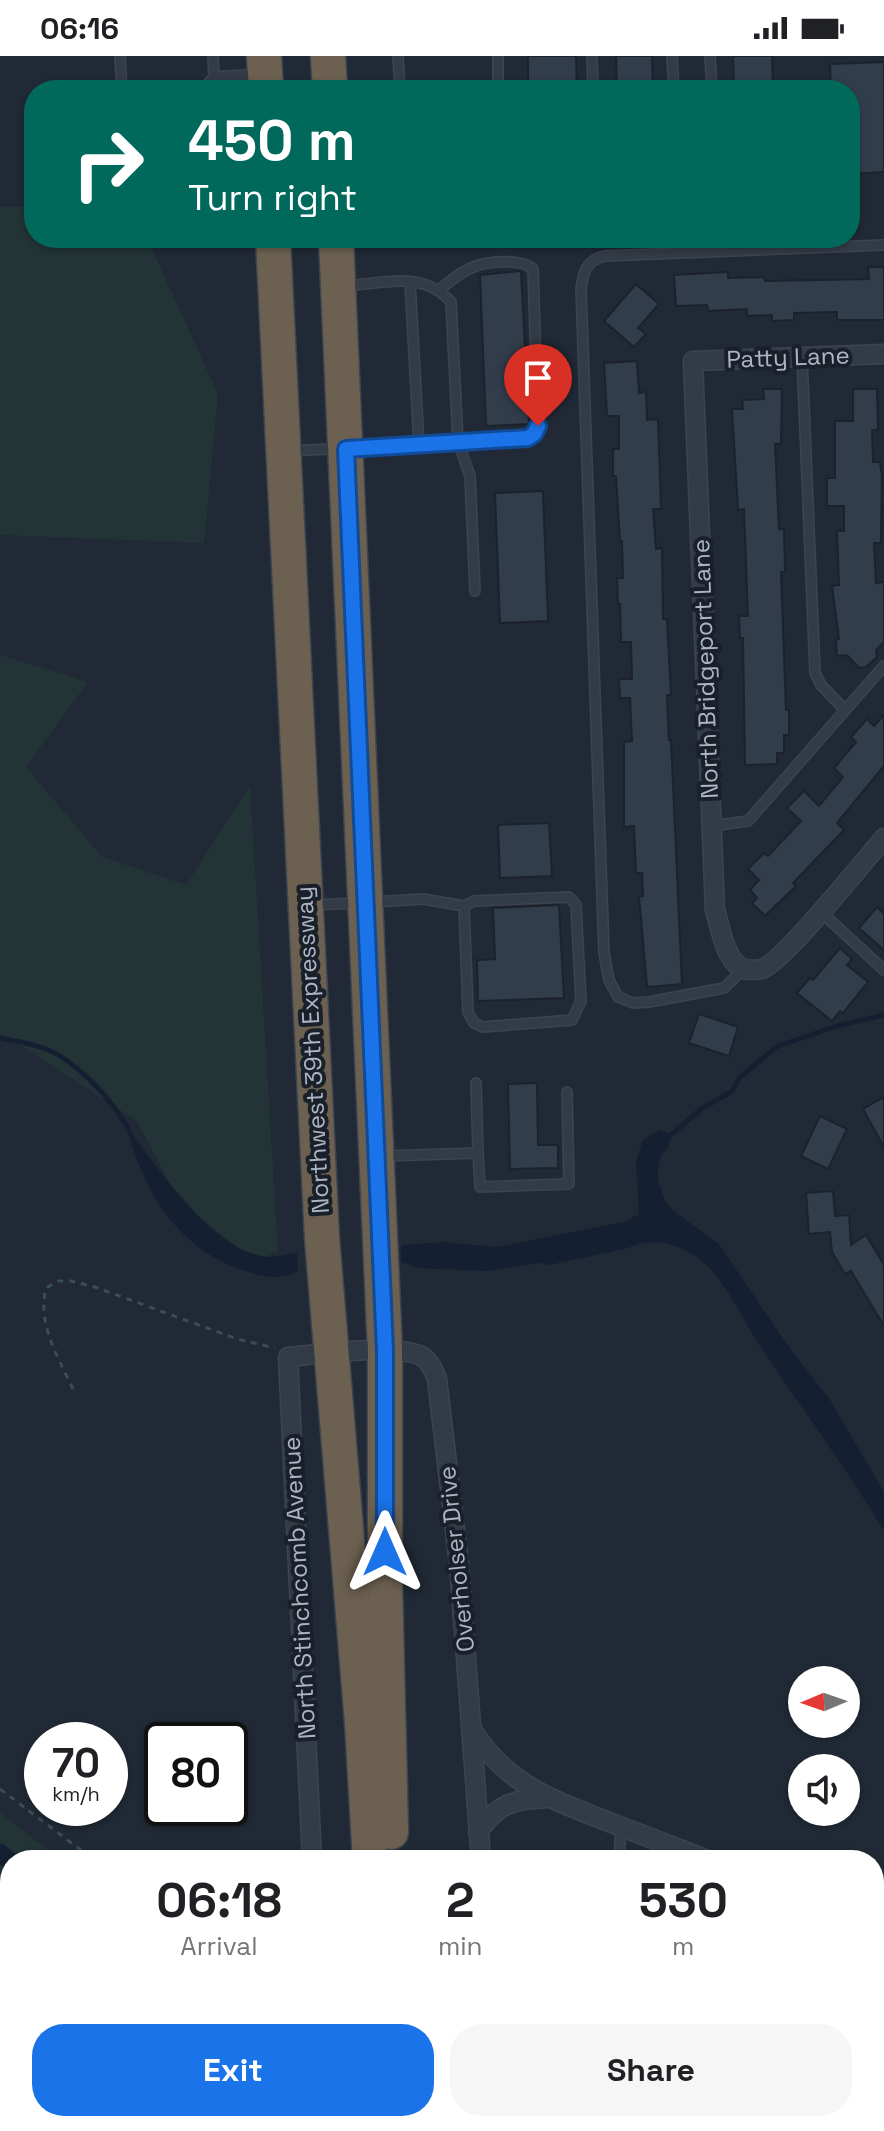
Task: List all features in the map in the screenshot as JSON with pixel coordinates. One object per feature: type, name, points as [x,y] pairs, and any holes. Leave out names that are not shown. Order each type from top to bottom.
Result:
[{"type":"highway","points":[[328,56],[329,80]]},
{"type":"highway","name":"Northwest 39th Expressway","points":[[274,248],[330,1353],[356,1650],[369,1850]]},
{"type":"highway","points":[[336,248],[385,1351],[385,1599],[393,1850]]},
{"type":"street","name":"Patty Lane","points":[[693,361],[884,354]]},
{"type":"street","name":"North Bridgeport Lane","points":[[693,361],[715,910],[732,960],[744,969]]},
{"type":"street","points":[[744,969],[763,969],[782,953],[884,838]]},
{"type":"street","name":"Overholser Drive","points":[[330,1353],[385,1351],[420,1355],[431,1364],[437,1379],[459,1564],[480,1850]]},
{"type":"street","points":[[288,1357],[330,1353]]},
{"type":"street","name":"North Stinchcomb Avenue","points":[[288,1357],[312,1850]]},
{"type":"street","points":[[471,1729],[486,1752],[502,1767],[547,1798],[681,1850]]},
{"type":"street","points":[[478,1832],[489,1816],[508,1804],[522,1799],[547,1798]]},
{"type":"lane","points":[[120,56],[121,80]]},
{"type":"lane","points":[[213,56],[214,77]]},
{"type":"lane","points":[[398,56],[400,80]]},
{"type":"lane","points":[[498,56],[498,80]]},
{"type":"lane","points":[[592,56],[593,80]]},
{"type":"lane","points":[[672,56],[673,80]]},
{"type":"lane","points":[[710,56],[711,80]]},
{"type":"lane","points":[[211,80],[214,77],[265,73]]},
{"type":"lane","points":[[860,246],[884,245]]},
{"type":"lane","points":[[744,969],[724,988],[649,1002],[633,1003],[618,997],[609,980],[604,937],[581,289],[583,272],[591,262],[604,256],[808,248]]},
{"type":"lane","points":[[284,451],[528,438],[537,430],[534,273],[530,265],[481,265],[470,268],[440,289]]},
{"type":"lane","points":[[338,286],[421,281],[440,289],[451,302],[458,442],[470,476],[475,591]]},
{"type":"lane","points":[[410,282],[419,444]]},
{"type":"lane","points":[[802,357],[815,673],[821,685],[845,710]]},
{"type":"lane","points":[[711,826],[748,821],[884,666]]},
{"type":"lane","points":[[305,906],[423,899],[464,906],[474,901],[569,897],[576,905],[581,1001],[572,1020],[483,1027],[474,1023],[468,1012],[464,906]]},
{"type":"lane","points":[[821,912],[884,970]]},
{"type":"lane","points":[[476,1083],[480,1187],[569,1184],[567,1092]]},
{"type":"lane","points":[[377,1156],[478,1153]]},
{"type":"lane","points":[[620,1850],[621,1827]]},
{"type":"path","points":[[73,1389],[45,1327],[43,1300],[46,1288],[58,1281],[71,1281],[114,1293],[237,1339],[277,1349],[288,1357]]},
{"type":"path","points":[[0,1789],[81,1850]]},
{"type":"shaded area","points":[[24,206],[24,248],[152,248],[218,394],[204,543],[0,535],[0,207]]},
{"type":"shaded area","points":[[0,655],[88,682],[26,767],[102,857],[186,885],[250,786],[278,1252],[264,1257],[241,1250],[199,1217],[169,1182],[137,1121],[8,1037],[0,1039]]},
{"type":"shaded area","points":[[0,1813],[48,1850],[0,1850]]},
{"type":"water","points":[[126,1125],[203,1221],[222,1237],[261,1256],[297,1253],[298,1271],[279,1277],[259,1275],[221,1261],[200,1248],[166,1214],[153,1195],[133,1150]]},
{"type":"water","points":[[659,1130],[670,1134],[668,1148],[660,1157],[658,1170],[658,1181],[665,1201],[672,1210],[719,1244],[784,1340],[830,1400],[884,1492],[884,1531],[720,1280],[694,1255],[676,1246],[656,1242],[549,1265],[540,1263],[488,1271],[417,1268],[401,1262],[401,1245],[442,1242],[497,1247],[624,1222],[639,1214],[636,1161],[643,1140]]},
{"type":"building","points":[[528,56],[576,56],[577,80],[528,80]]},
{"type":"building","points":[[616,56],[652,56],[653,80],[617,80]]},
{"type":"building","points":[[733,56],[772,56],[773,80],[734,80]]},
{"type":"building","points":[[884,62],[884,172],[860,173],[860,80],[831,80],[830,64]]},
{"type":"building","points":[[868,267],[884,267],[884,320],[837,320],[837,312],[794,313],[794,320],[772,321],[772,315],[747,316],[747,309],[708,311],[707,305],[676,306],[674,275],[728,272],[728,278],[764,277],[765,281],[869,279]]},
{"type":"building","points":[[521,271],[529,424],[486,426],[480,275]]},
{"type":"building","points":[[636,284],[659,304],[638,328],[646,334],[634,347],[604,321]]},
{"type":"building","points":[[637,361],[639,393],[646,392],[647,420],[658,419],[661,509],[653,509],[656,549],[662,548],[663,619],[667,619],[671,695],[667,695],[682,984],[647,987],[639,897],[643,896],[642,873],[636,873],[634,826],[624,827],[624,742],[632,741],[630,698],[620,698],[619,679],[632,679],[631,642],[621,642],[617,578],[623,578],[622,541],[616,476],[613,476],[613,449],[619,449],[619,416],[607,416],[604,363]]},
{"type":"building","points":[[763,389],[782,389],[781,444],[775,444],[779,529],[784,529],[785,572],[781,572],[789,735],[784,735],[784,753],[777,753],[777,764],[745,765],[743,638],[740,638],[739,616],[748,616],[744,509],[738,510],[732,409],[743,409],[742,400],[764,399]]},
{"type":"building","points":[[853,389],[877,389],[878,430],[872,430],[873,462],[880,462],[882,476],[881,543],[874,543],[876,583],[884,582],[884,642],[876,650],[877,657],[866,667],[859,668],[847,655],[837,656],[836,640],[839,639],[832,586],[839,585],[837,531],[844,531],[844,506],[827,506],[827,478],[835,478],[835,421],[853,421]]},
{"type":"building","points":[[543,491],[548,621],[500,623],[495,493]]},
{"type":"building","points":[[884,715],[884,766],[837,823],[844,830],[793,883],[796,886],[765,916],[752,903],[757,898],[750,890],[759,880],[748,869],[764,853],[768,856],[801,821],[787,808],[804,791],[819,806],[843,777],[834,768],[856,742],[851,737],[867,719],[874,726]]},
{"type":"building","points":[[549,823],[552,876],[500,878],[498,825]]},
{"type":"building","points":[[559,905],[564,998],[478,1001],[477,960],[495,959],[493,908]]},
{"type":"building","points":[[877,907],[884,914],[884,950],[859,928]]},
{"type":"building","points":[[840,948],[852,959],[847,965],[868,982],[843,1013],[840,1011],[832,1021],[797,993],[810,978],[813,980]]},
{"type":"building","points":[[699,1014],[738,1027],[729,1056],[689,1043]]},
{"type":"building","points":[[537,1083],[538,1145],[558,1145],[558,1168],[510,1169],[508,1084]]},
{"type":"building","points":[[884,1097],[884,1147],[863,1109]]},
{"type":"building","points":[[820,1116],[847,1129],[828,1169],[801,1156]]},
{"type":"building","points":[[833,1191],[835,1216],[849,1215],[851,1245],[866,1235],[884,1265],[884,1326],[851,1271],[845,1274],[832,1252],[830,1232],[809,1234],[806,1193]]},
{"type":"waterway","points":[[667,1138],[701,1109],[731,1092],[741,1076],[778,1046],[837,1026],[884,1015]]},
{"type":"waterway","points":[[0,1038],[46,1049],[70,1063],[98,1088],[128,1128]]},
{"type":"route","points":[[385,1552],[385,1351],[346,449],[528,438],[538,426]]}]
